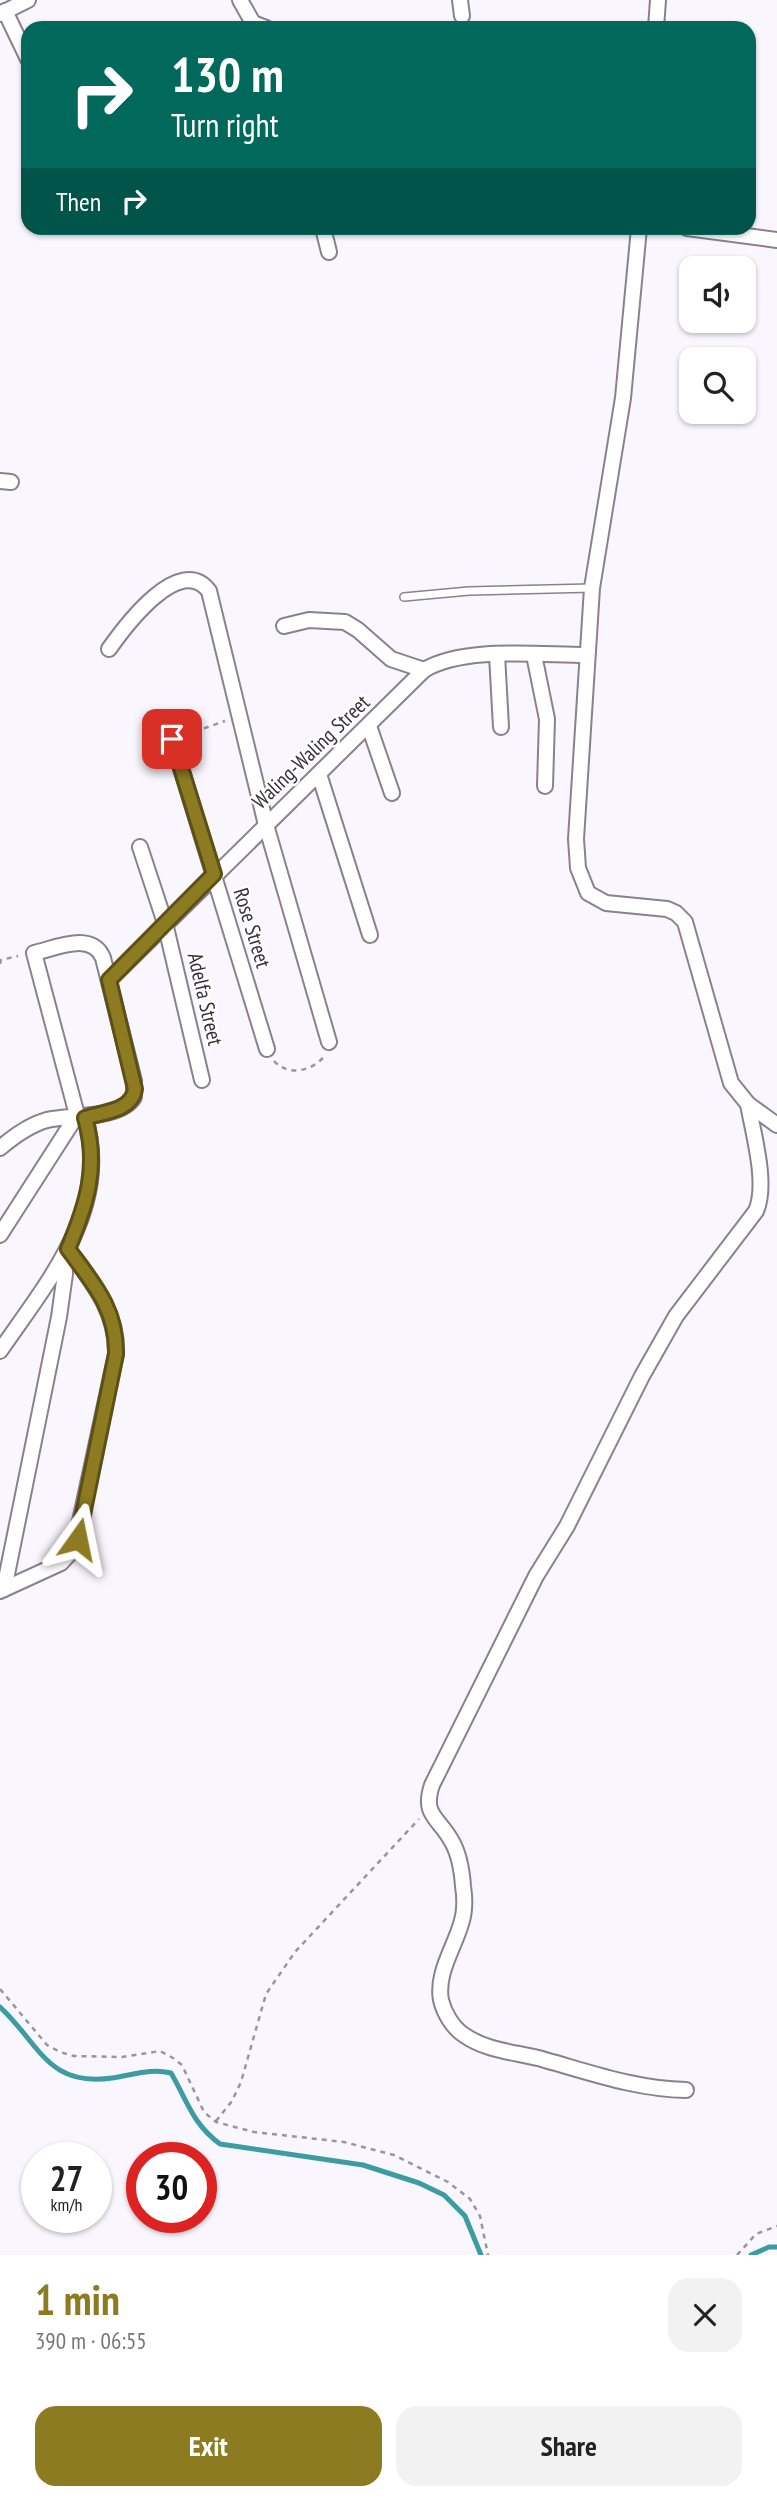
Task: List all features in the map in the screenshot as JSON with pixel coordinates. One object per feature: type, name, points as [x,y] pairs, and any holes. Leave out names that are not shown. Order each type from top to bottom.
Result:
[{"type":"street","points":[[21,46],[3,13],[28,0]]},
{"type":"street","points":[[240,0],[252,21]]},
{"type":"street","points":[[460,0],[462,16]]},
{"type":"street","points":[[656,21],[658,0]]},
{"type":"street","points":[[325,235],[329,252]]},
{"type":"street","points":[[638,235],[623,398],[592,588],[586,655],[576,839],[582,881],[588,893],[606,903],[667,909],[685,922],[731,1083],[748,1104],[777,1125]]},
{"type":"street","points":[[740,235],[777,240]]},
{"type":"street","points":[[109,649],[129,621],[157,595],[184,579],[194,578],[202,582],[209,591],[266,825],[329,1042]]},
{"type":"street","points":[[284,626],[309,620],[345,622],[391,659],[424,670]]},
{"type":"street","points":[[497,655],[501,727]]},
{"type":"street","points":[[534,655],[547,719],[545,786]]},
{"type":"street","name":"Waling-Waling Street","points":[[109,980],[424,670],[453,657],[586,655]]},
{"type":"street","points":[[369,726],[392,793]]},
{"type":"street","name":"Rose Street","points":[[172,739],[267,1049]]},
{"type":"street","points":[[319,774],[370,935]]},
{"type":"street","name":"Adelfa Street","points":[[140,847],[165,923],[202,1080]]},
{"type":"street","points":[[0,1148],[31,1126],[45,1121],[81,1117],[125,1106],[134,1097],[134,1081],[109,980],[100,948],[93,943],[34,953],[81,1117],[93,1171],[82,1215],[66,1252],[0,1351]]},
{"type":"street","points":[[686,2090],[660,2090],[502,2051],[475,2042],[455,2027],[449,2020],[441,1999],[451,1947],[461,1923],[463,1885],[452,1841],[428,1809],[427,1802],[432,1784],[456,1735],[642,1376],[676,1316],[760,1203],[760,1179],[748,1104]]},
{"type":"street","points":[[0,1235],[81,1117]]},
{"type":"street","points":[[2,1590],[61,1563],[74,1549],[116,1354],[117,1334],[112,1315],[100,1293],[66,1252]]},
{"type":"street","points":[[2,1590],[59,1317],[66,1252]]},
{"type":"lane","points":[[404,597],[469,591],[592,588]]},
{"type":"path","points":[[172,739],[238,716]]},
{"type":"path","points":[[0,964],[7,958],[34,953]]},
{"type":"path","points":[[267,1049],[276,1065],[289,1070],[303,1070],[319,1063],[329,1042]]},
{"type":"path","points":[[216,2122],[232,2101],[241,2082],[252,2051],[257,2021],[266,1994],[295,1952],[428,1809]]},
{"type":"path","points":[[0,1989],[23,2013],[47,2045],[60,2052],[75,2056],[122,2057],[160,2051],[173,2058],[182,2065],[204,2112],[216,2122],[254,2132],[345,2142],[394,2155],[448,2182],[470,2199],[480,2216],[488,2255]]},
{"type":"path","points":[[737,2255],[756,2234],[777,2226]]},
{"type":"waterway","points":[[0,2007],[47,2060],[73,2076],[90,2079],[149,2072],[171,2073],[191,2112],[220,2144],[363,2165],[419,2183],[444,2195],[465,2216],[481,2255]]},
{"type":"waterway","points":[[751,2255],[769,2247],[777,2247]]},
{"type":"route","points":[[78,1539],[116,1354],[117,1334],[112,1315],[100,1293],[68,1249],[82,1215],[93,1171],[92,1150],[85,1118],[125,1106],[134,1097],[135,1089],[109,980],[214,874],[172,739]]}]
